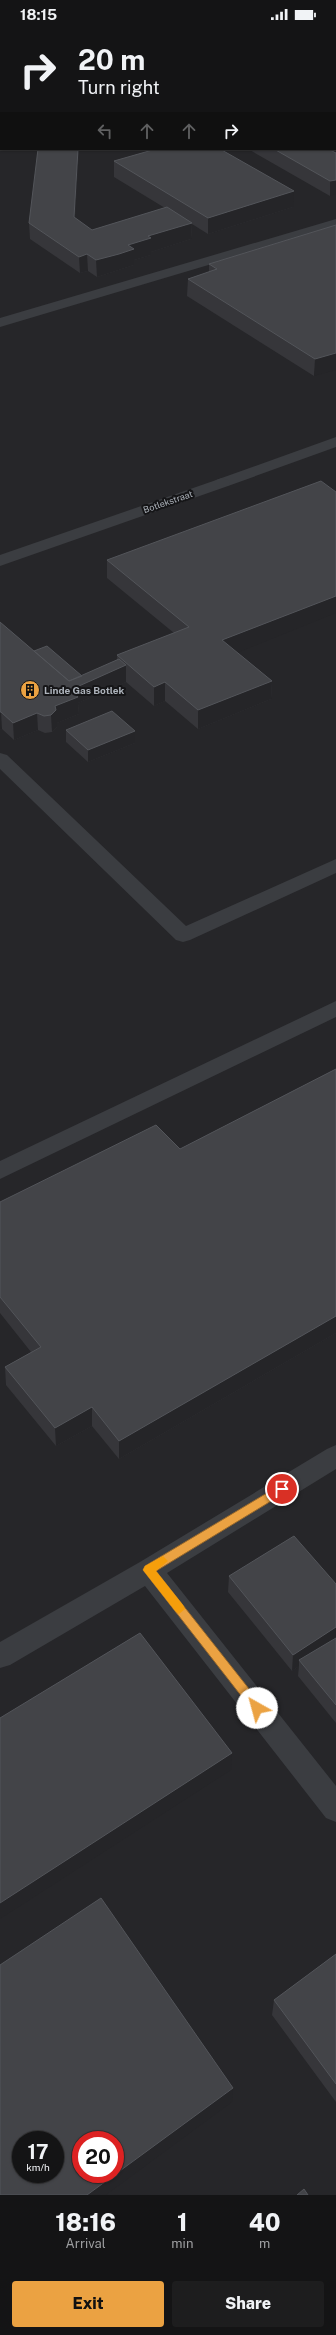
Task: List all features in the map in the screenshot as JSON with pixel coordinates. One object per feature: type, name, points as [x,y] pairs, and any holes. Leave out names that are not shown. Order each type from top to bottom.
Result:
[{"type":"street","points":[[0,323],[336,223]]},
{"type":"street","name":"Botlekstraat","points":[[0,561],[336,442]]},
{"type":"street","points":[[0,759],[183,935],[336,865]]},
{"type":"street","points":[[0,1171],[336,1008]]},
{"type":"street","points":[[0,1656],[149,1570],[336,1456]]},
{"type":"street","points":[[149,1570],[336,1808]]},
{"type":"shaded area","points":[[0,150],[336,150],[336,2195],[0,2195]]},
{"type":"building","points":[[38,150],[78,150],[74,217],[92,230],[167,207],[192,223],[148,236],[151,238],[128,245],[134,249],[96,260],[87,254],[79,257],[29,223]]},
{"type":"building","points":[[152,150],[222,150],[294,191],[208,218],[114,161]]},
{"type":"building","points":[[276,150],[330,150],[336,153],[336,180],[330,181]]},
{"type":"building","points":[[336,225],[336,353],[315,359],[188,279],[217,269],[209,264]]},
{"type":"building","points":[[321,481],[336,492],[336,596],[222,640],[272,681],[198,710],[165,682],[154,687],[117,655],[189,627],[107,560]]},
{"type":"building","name":"Linde Gas Botlek","points":[[0,622],[69,681],[119,659],[126,665],[70,690],[78,697],[55,706],[56,710],[51,715],[44,716],[37,713],[13,723],[0,712]]},
{"type":"building","points":[[47,646],[82,676],[69,681],[34,651]]},
{"type":"building","points":[[112,711],[135,731],[88,750],[66,730]]},
{"type":"building","points":[[336,1069],[336,1316],[119,1441],[92,1407],[55,1428],[5,1367],[41,1347],[0,1297],[0,1202],[156,1125],[180,1149]]},
{"type":"building","points":[[294,1536],[336,1584],[336,1627],[293,1655],[229,1576]]},
{"type":"building","points":[[140,1633],[232,1753],[0,1903],[0,1718]]},
{"type":"building","points":[[336,1638],[336,1705],[299,1660]]},
{"type":"building","points":[[101,1898],[233,2088],[124,2168],[124,2131],[72,2131],[72,2183],[103,2183],[87,2195],[0,2195],[0,1965]]},
{"type":"building","points":[[336,1954],[336,2084],[274,2000]]},
{"type":"building","points":[[304,2189],[308,2195],[297,2195]]},
{"type":"slow traffic","points":[[163,1561],[149,1570],[179,1609]]},
{"type":"place","name":"Linde Gas Botlek","points":[[30,690]]},
{"type":"route","points":[[257,1708],[149,1570],[282,1489]]}]
